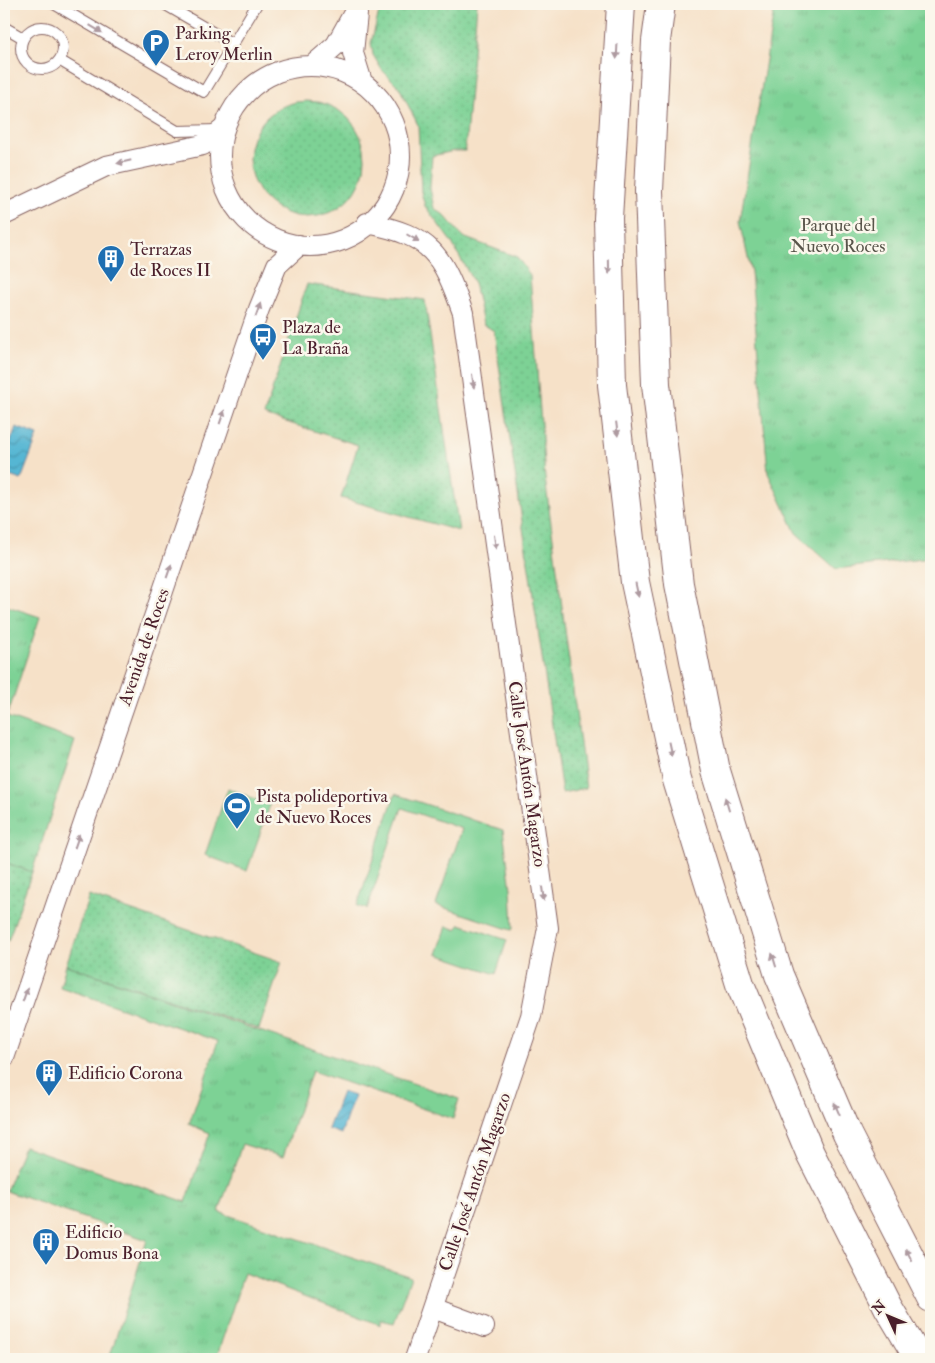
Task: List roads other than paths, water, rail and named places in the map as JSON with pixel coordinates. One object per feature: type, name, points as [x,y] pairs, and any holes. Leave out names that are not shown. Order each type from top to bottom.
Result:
[{"type":"highway","points":[[621,4],[608,218],[612,385],[635,582],[676,780],[740,984],[810,1153],[888,1306],[919,1359]]},
{"type":"highway","points":[[661,4],[656,41],[649,191],[656,384],[679,584],[716,771],[779,975],[847,1134],[931,1298]]},
{"type":"street","points":[[313,65],[336,45],[358,6]]},
{"type":"street","points":[[358,6],[354,53],[362,82]]},
{"type":"street","points":[[4,215],[106,166],[203,144],[223,129],[248,90],[282,69],[313,65],[344,71],[362,82],[384,104],[397,133],[400,159],[393,190],[378,215],[354,235],[331,244],[299,246],[270,237],[244,219],[226,192],[219,161],[223,129]]},
{"type":"street","name":"Calle José Antón Magarzo","points":[[367,223],[396,229],[416,239],[439,257],[451,279],[463,313],[548,928],[531,1016],[415,1359]]},
{"type":"street","name":"Avenida de Roces","points":[[4,1058],[259,310],[277,265],[299,246]]},
{"type":"street","points":[[433,1308],[484,1327]]},
{"type":"lane","points":[[54,4],[204,92],[258,4]]},
{"type":"lane","points":[[164,4],[233,44]]},
{"type":"lane","points":[[4,27],[23,38]]},
{"type":"lane","points":[[36,28],[52,30],[59,36],[62,44],[59,60],[46,69],[31,66],[21,54],[23,38],[28,32],[36,28]]},
{"type":"lane","points":[[59,60],[177,131],[223,129]]},
{"type":"water","points":[[16,427],[38,435],[21,480],[4,474],[4,460]]},
{"type":"water","points":[[342,1092],[354,1096],[341,1134],[328,1129]]},
{"type":"place","name":"Parking Leroy Merlin","points":[[156,67]]},
{"type":"place","name":"Terrazas de Roces II","points":[[111,283]]},
{"type":"place","name":"Plaza de La Braña","points":[[263,361]]},
{"type":"place","name":"Pista polideportiva de Nuevo Roces","points":[[237,830]]},
{"type":"place","name":"Edificio Corona","points":[[49,1097]]},
{"type":"place","name":"Edificio Domus Bona","points":[[46,1266]]},
{"type":"park label","name":"Parque del Nuevo Roces","points":[[838,235]]}]
